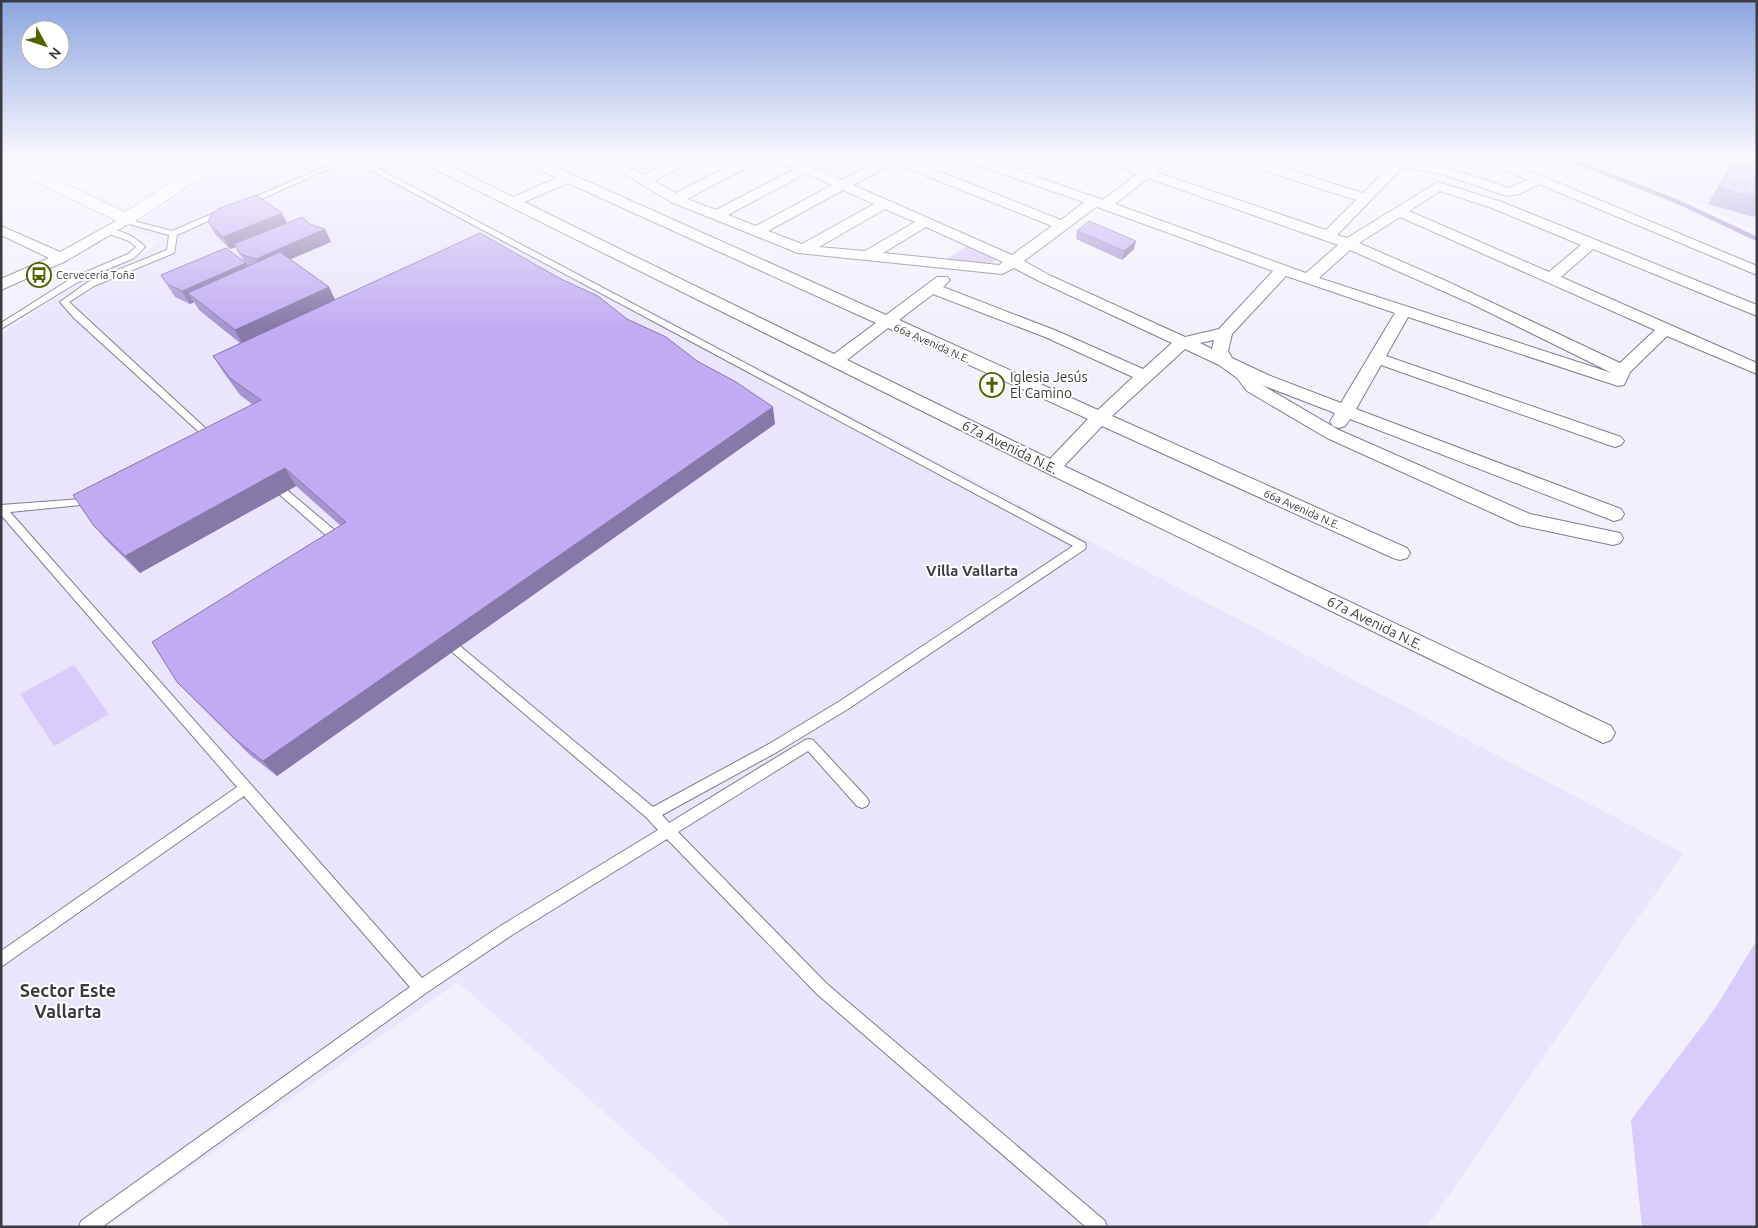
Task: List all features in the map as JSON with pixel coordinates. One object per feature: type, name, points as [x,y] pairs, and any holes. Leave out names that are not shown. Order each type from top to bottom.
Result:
[{"type":"street","points":[[112,213],[125,220]]},
{"type":"street","points":[[1,285],[61,258],[109,231],[135,213]]},
{"type":"street","name":"67a Avenida N.E.","points":[[537,213],[1052,468],[1603,733]]},
{"type":"street","name":"66a Avenida N.E.","points":[[645,213],[1400,553]]},
{"type":"street","points":[[710,213],[803,250],[934,262],[1008,266],[1062,225],[1082,213]]},
{"type":"street","points":[[716,216],[721,213]]},
{"type":"street","points":[[757,232],[792,213]]},
{"type":"street","points":[[803,250],[868,213]]},
{"type":"street","points":[[905,213],[967,240],[1008,266],[1044,278],[1178,346],[1225,361],[1262,379],[1614,514]]},
{"type":"street","points":[[1033,213],[1062,225]]},
{"type":"street","points":[[1128,213],[1308,279],[1618,381],[1622,370],[1665,329]]},
{"type":"street","points":[[1261,213],[1328,236],[1406,269],[1622,370]]},
{"type":"street","points":[[1328,236],[1350,213]]},
{"type":"street","points":[[1308,279],[1348,244],[1398,213]]},
{"type":"street","points":[[1403,213],[1757,368]]},
{"type":"street","points":[[1518,213],[1757,311]]},
{"type":"street","points":[[1620,213],[1757,271]]},
{"type":"street","points":[[869,256],[925,222]]},
{"type":"street","points":[[1,230],[61,258]]},
{"type":"street","points":[[934,262],[967,240]]},
{"type":"street","points":[[1551,278],[1592,243]]},
{"type":"street","points":[[1283,270],[1224,333],[1220,351],[1225,361],[1243,374],[1253,387],[1332,434],[1526,520],[1613,538]]},
{"type":"street","points":[[834,361],[937,284],[1144,376]]},
{"type":"street","points":[[1332,434],[1404,310]]},
{"type":"street","points":[[1052,468],[1100,418],[1178,346],[1224,333]]},
{"type":"street","points":[[1377,358],[1615,441]]},
{"type":"lane","points":[[125,220],[173,234],[221,213]]},
{"type":"lane","points":[[457,213],[1081,546],[844,705],[773,748],[652,814]]},
{"type":"lane","points":[[1,327],[75,280],[131,256],[141,247],[132,239],[109,231]]},
{"type":"lane","points":[[173,234],[171,250],[91,284],[64,302],[213,443]]},
{"type":"lane","points":[[283,492],[345,546]]},
{"type":"lane","points":[[2,508],[102,499]]},
{"type":"lane","points":[[2,508],[421,988]]},
{"type":"lane","points":[[456,649],[652,814],[822,989],[1099,1227]]},
{"type":"lane","points":[[86,1227],[421,988],[507,930],[810,744],[862,802]]},
{"type":"lane","points":[[1,960],[245,788]]},
{"type":"shaded area","points":[[152,213],[465,213],[1683,853],[1427,1227],[733,1227],[458,982],[106,1227],[1,1227],[1,334],[84,280],[145,254],[157,242],[129,228]]},
{"type":"shaded area","points":[[1719,213],[1757,213],[1757,231]]},
{"type":"shaded area","points":[[968,245],[996,260],[987,265],[945,260]]},
{"type":"shaded area","points":[[74,665],[109,714],[54,746],[20,694]]},
{"type":"shaded area","points":[[1757,940],[1757,1227],[1642,1227],[1631,1120],[1714,1010]]},
{"type":"building","points":[[213,213],[281,213],[223,237],[208,222]]},
{"type":"building","points":[[302,217],[310,224],[325,229],[256,259],[240,254],[234,244]]},
{"type":"building","points":[[1089,221],[1136,241],[1124,251],[1077,231]]},
{"type":"building","points":[[480,233],[561,279],[598,296],[627,319],[666,337],[697,361],[736,382],[773,407],[263,761],[235,739],[177,682],[152,642],[346,522],[285,468],[125,556],[94,526],[73,495],[261,400],[230,378],[213,356]]},
{"type":"building","points":[[226,248],[246,263],[182,291],[167,284],[161,275]]},
{"type":"building","points":[[280,252],[329,287],[235,330],[188,293]]},
{"type":"waterway","points":[[1702,213],[1757,239]]},
{"type":"place","name":"Cervecería Toña","points":[[39,275]]},
{"type":"place","name":"Iglesia Jesús El Camino","points":[[992,385]]},
{"type":"district","name":"Villa Vallarta","points":[[972,570]]},
{"type":"district","name":"Sector Este Vallarta","points":[[68,1000]]}]
